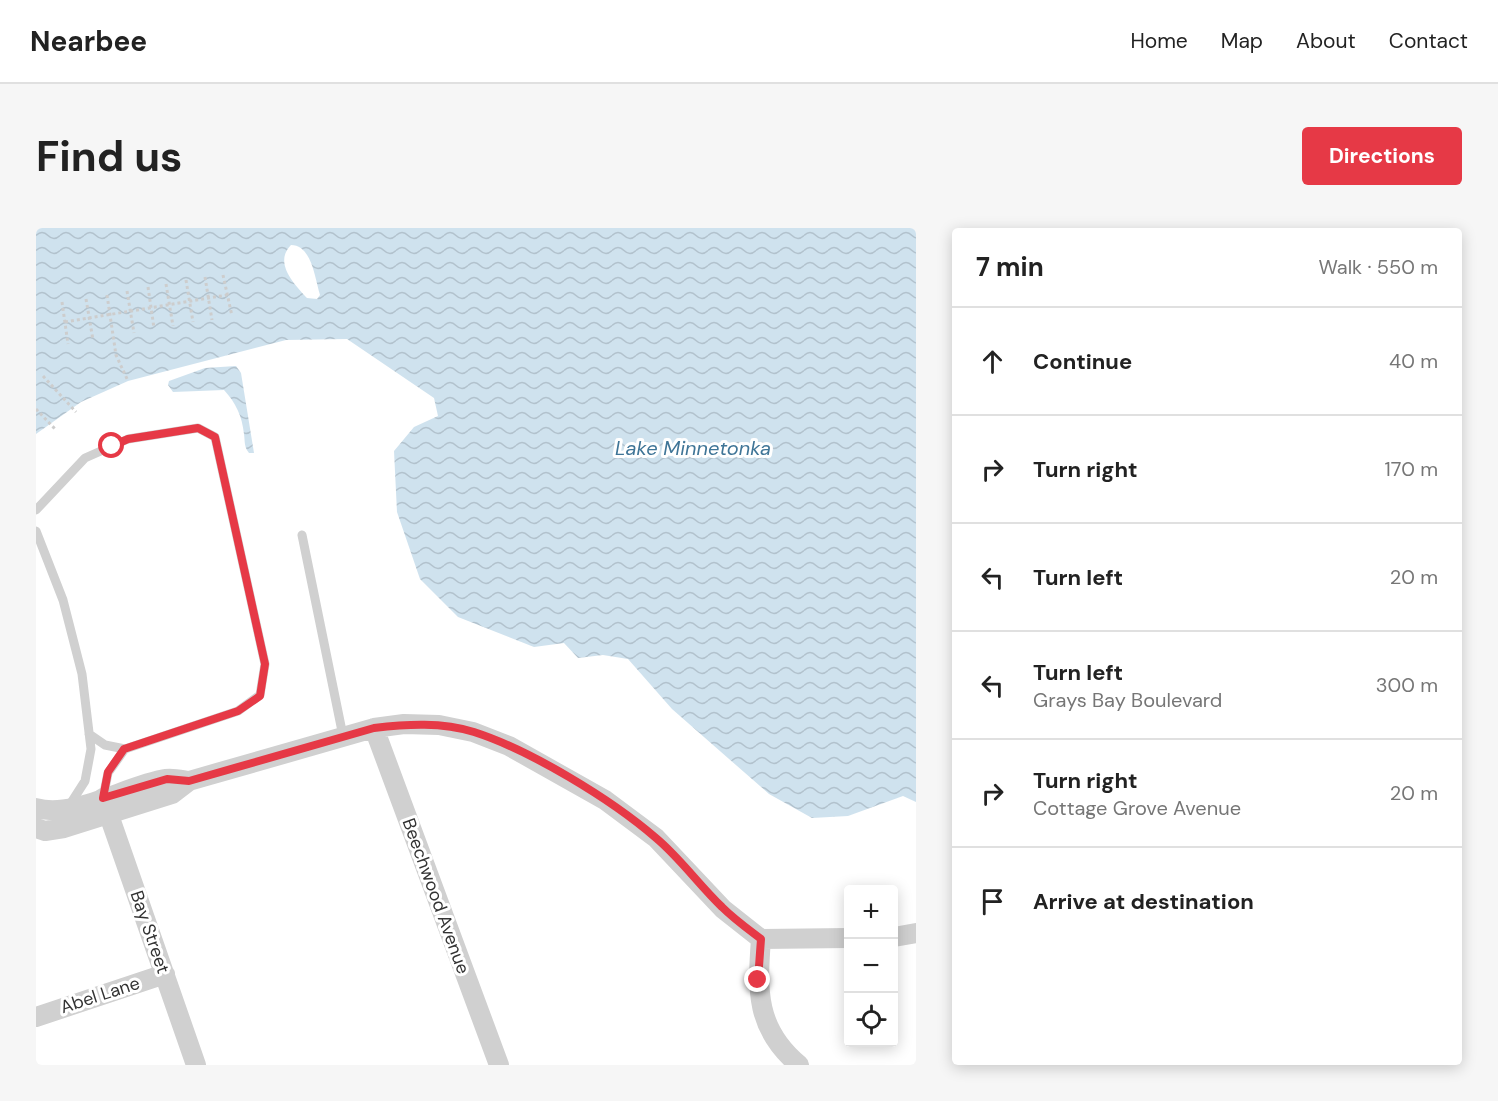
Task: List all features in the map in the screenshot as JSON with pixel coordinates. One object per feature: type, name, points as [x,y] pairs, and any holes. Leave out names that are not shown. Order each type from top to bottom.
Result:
[{"type":"street","points":[[36,828],[45,831],[64,828],[167,779],[189,781],[374,728],[404,724],[439,726],[473,732],[509,746],[605,800],[656,838],[723,909],[761,939],[844,938]]},
{"type":"street","name":"Beechwood Avenue","points":[[374,728],[499,1065]]},
{"type":"street","points":[[36,808],[49,812],[106,807]]},
{"type":"street","name":"Bay Street","points":[[106,807],[196,1065]]},
{"type":"street","points":[[898,936],[916,933]]},
{"type":"street","points":[[761,939],[758,980],[761,1005],[771,1035],[781,1049],[799,1065]]},
{"type":"street","name":"Abel Lane","points":[[36,1017],[165,974]]},
{"type":"lane","points":[[36,510],[85,458],[128,439],[198,428],[215,437],[265,664],[260,696],[238,711],[124,749],[105,745],[89,734]]},
{"type":"lane","points":[[36,531],[63,600],[82,674],[91,749],[85,781],[67,809]]},
{"type":"lane","points":[[302,535],[343,736]]},
{"type":"lane","points":[[106,807],[108,772],[124,749]]},
{"type":"path","points":[[223,275],[232,315]]},
{"type":"path","points":[[205,277],[212,320]]},
{"type":"path","points":[[186,280],[194,322]]},
{"type":"path","points":[[166,284],[173,326]]},
{"type":"path","points":[[148,288],[154,328]]},
{"type":"path","points":[[127,291],[134,333]]},
{"type":"path","points":[[107,295],[116,355],[128,381]]},
{"type":"path","points":[[64,322],[227,295]]},
{"type":"path","points":[[86,299],[93,340]]},
{"type":"path","points":[[62,302],[68,344]]},
{"type":"path","points":[[44,376],[76,412]]},
{"type":"path","points":[[36,409],[55,429]]},
{"type":"water","name":"Lake Minnetonka","points":[[36,228],[916,228],[916,802],[903,796],[848,816],[812,818],[769,794],[672,709],[628,659],[603,655],[578,658],[564,643],[534,647],[458,617],[420,579],[397,512],[394,451],[414,427],[438,416],[434,398],[347,339],[286,340],[128,381],[81,402],[36,434]],"holes":[[[291,245],[298,246],[312,264],[320,295],[317,299],[307,298],[292,280],[285,266],[286,252]]]},
{"type":"water","points":[[236,366],[241,373],[254,453],[249,453],[246,449],[240,416],[224,390],[173,392],[168,385],[169,381],[205,368]]},
{"type":"route","points":[[112,446],[128,439],[198,428],[215,437],[265,664],[260,696],[238,711],[124,749],[108,772],[103,798],[167,779],[189,781],[228,771],[299,748],[374,728],[404,724],[439,726],[473,732],[509,746],[555,771],[605,800],[656,838],[723,909],[761,939],[758,980]]}]
